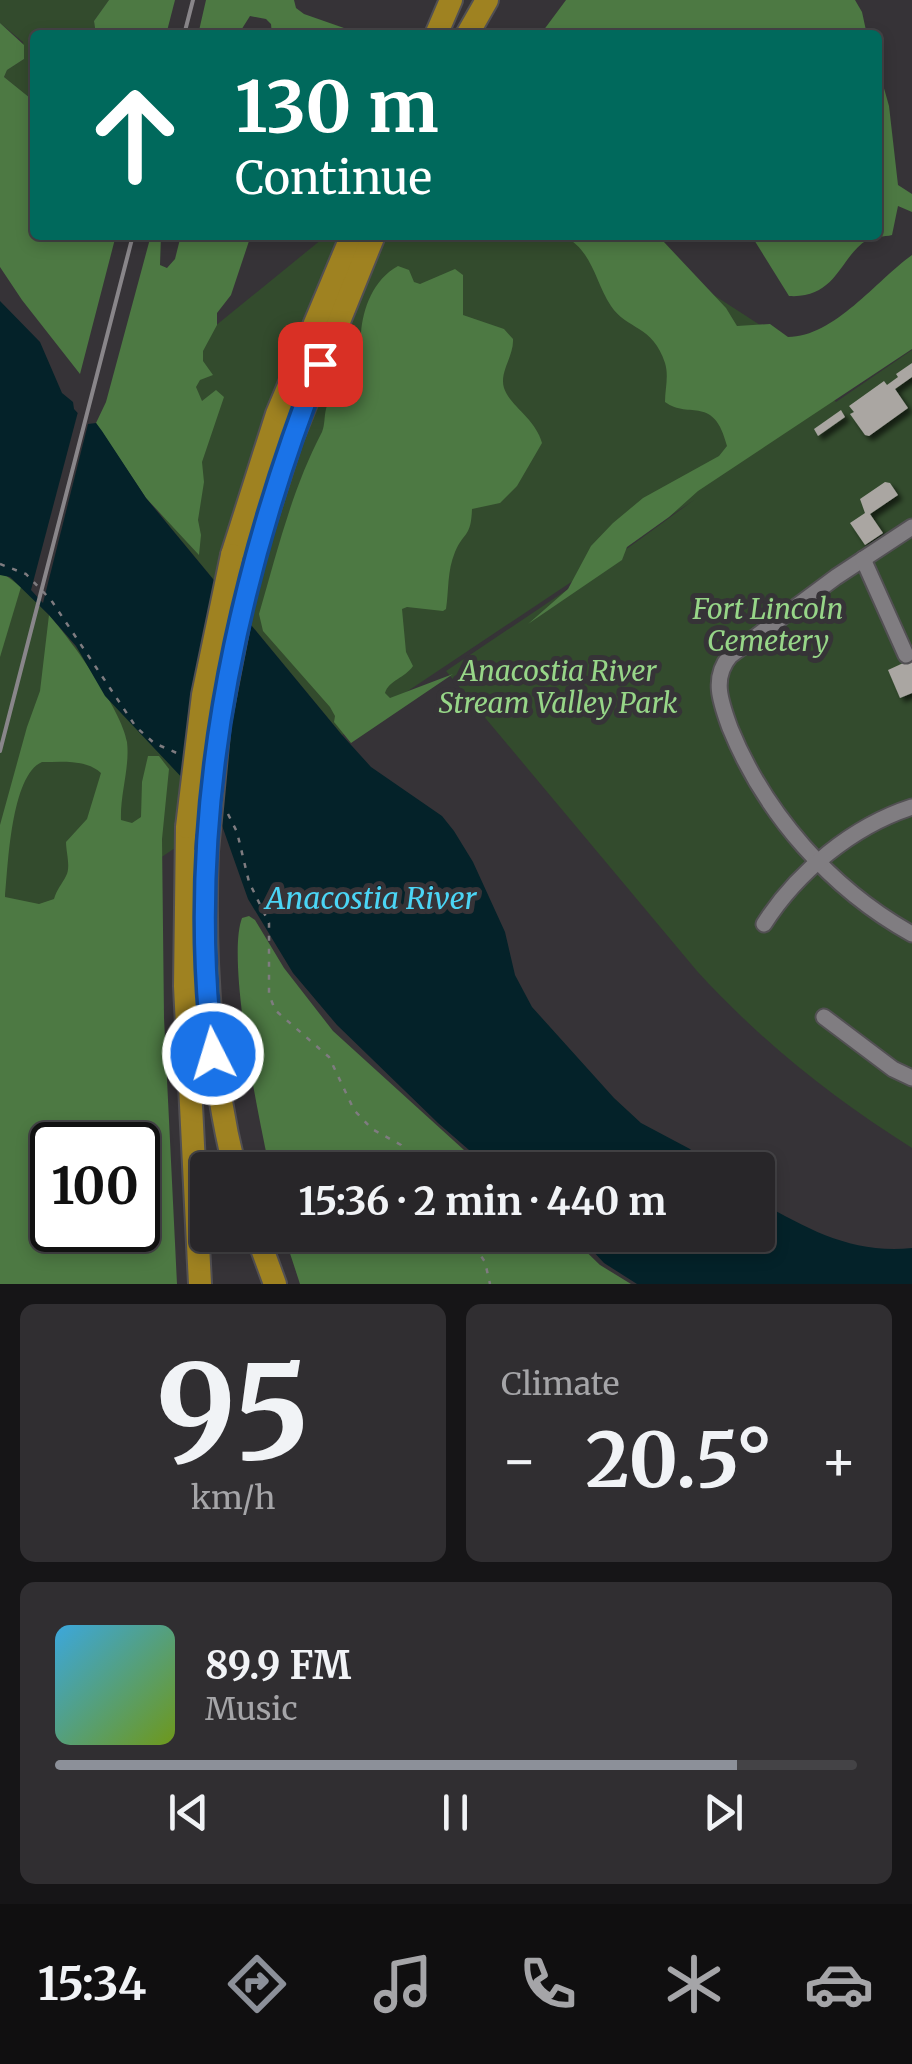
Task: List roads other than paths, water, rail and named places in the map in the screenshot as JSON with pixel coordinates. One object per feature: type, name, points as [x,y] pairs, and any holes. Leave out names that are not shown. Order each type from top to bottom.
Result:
[{"type":"highway","points":[[438,30],[451,0]]},
{"type":"highway","points":[[465,30],[475,0]]},
{"type":"highway","points":[[466,30],[487,0]]},
{"type":"highway","points":[[194,1152],[184,947],[188,827],[205,680],[232,555],[277,414],[350,240]]},
{"type":"highway","points":[[232,1152],[211,1036],[206,940],[207,851],[219,723],[248,574],[291,440],[372,240]]},
{"type":"highway","points":[[199,1252],[200,1284]]},
{"type":"highway","points":[[204,1252],[208,1284]]},
{"type":"highway","points":[[258,1252],[264,1284]]},
{"type":"highway","points":[[262,1252],[275,1284]]},
{"type":"lane","points":[[912,527],[730,656],[718,677],[722,707],[775,813],[865,902],[912,934]]},
{"type":"lane","points":[[864,559],[906,656]]},
{"type":"lane","points":[[764,924],[778,903],[820,861],[879,820],[912,807]]},
{"type":"lane","points":[[824,1017],[893,1069],[912,1078]]},
{"type":"water","name":"Anacostia River","points":[[0,301],[40,342],[62,393],[73,402],[74,409],[88,424],[96,423],[146,498],[342,735],[371,767],[442,816],[454,831],[505,932],[515,975],[532,1007],[641,1123],[693,1152],[471,1152],[337,1025],[293,973],[248,899],[219,817],[105,696],[76,646],[49,615],[10,577],[0,575]]},
{"type":"water","points":[[775,1210],[813,1230],[850,1243],[912,1248],[912,1284],[637,1284],[594,1252],[775,1252]]},
{"type":"railway","points":[[185,30],[193,0]]},
{"type":"railway","points":[[0,751],[132,240]]},
{"type":"park label","name":"Fort Lincoln Cemetery","points":[[768,625]]},
{"type":"park label","name":"Anacostia River Stream Valley Park","points":[[558,687]]}]
